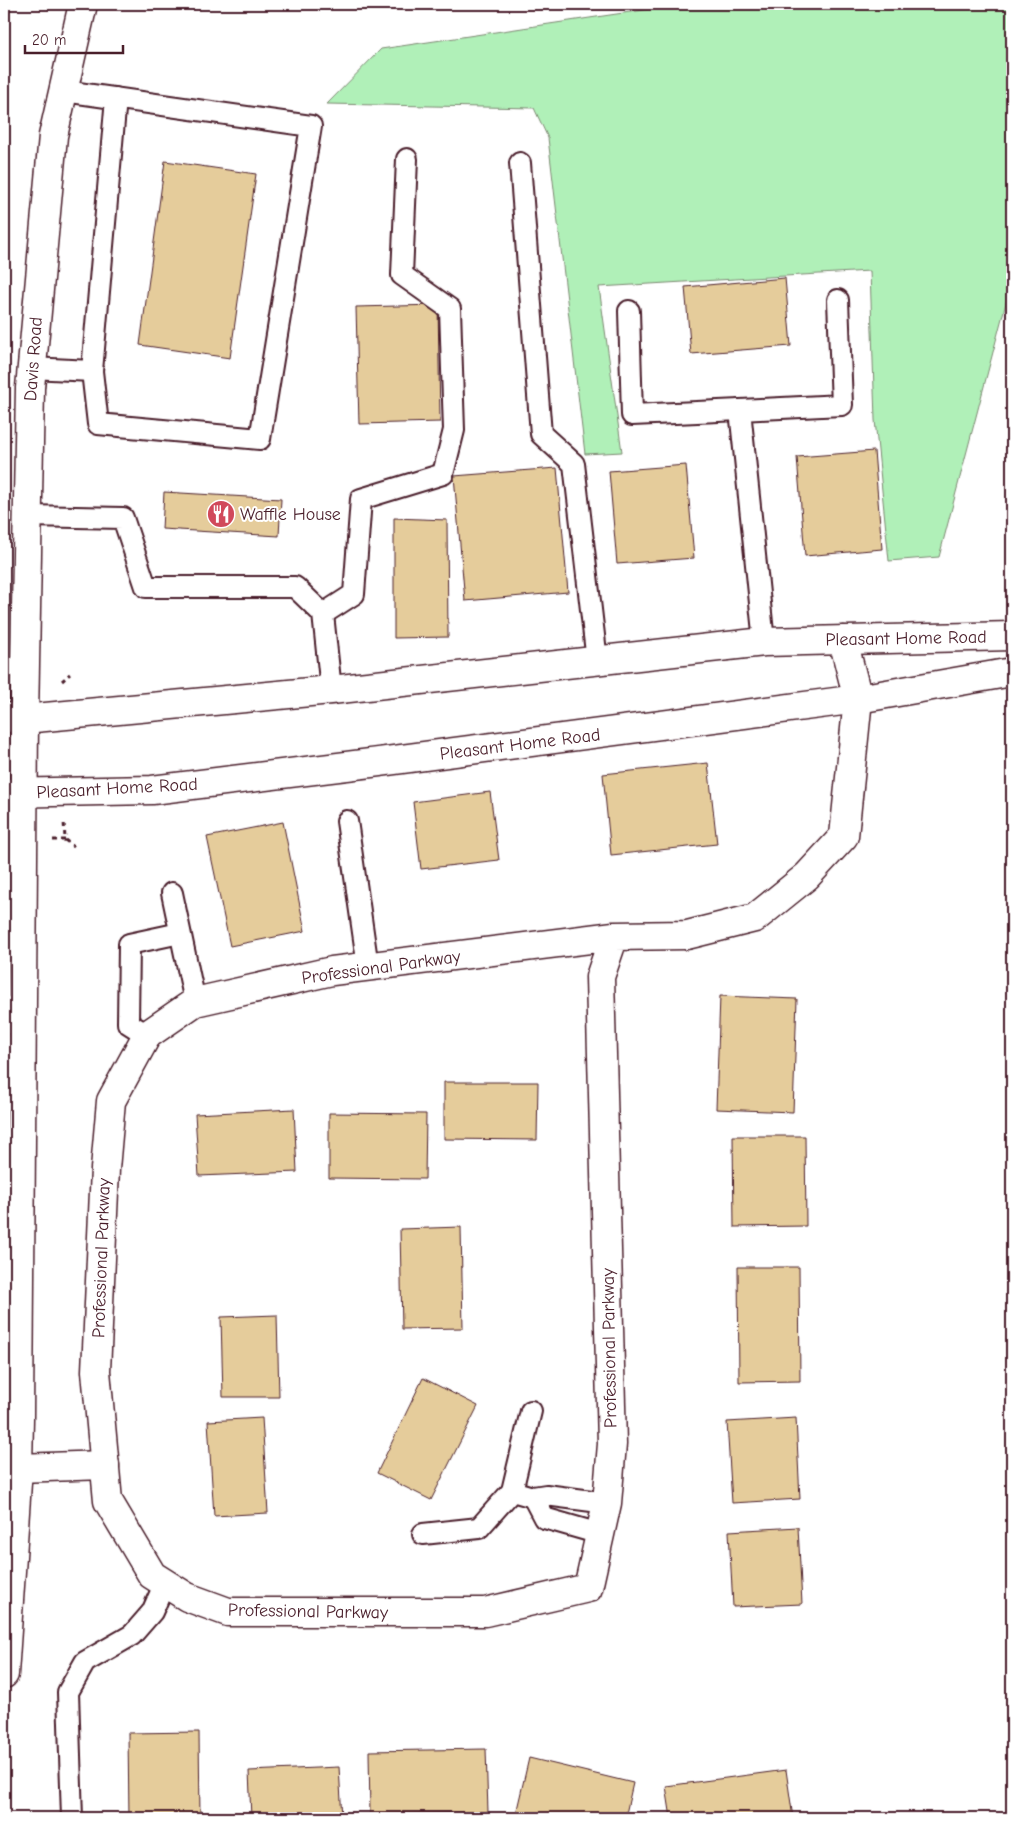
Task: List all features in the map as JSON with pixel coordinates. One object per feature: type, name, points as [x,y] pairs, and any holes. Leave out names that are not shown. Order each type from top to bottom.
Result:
[{"type":"main road","name":"Davis Road","points":[[4,1674],[18,1468],[20,1408],[14,718],[28,516],[30,388],[53,136],[83,4]]},
{"type":"main road","name":"Pleasant Home Road","points":[[14,718],[331,690],[764,642],[1012,636]]},
{"type":"main road","name":"Professional Parkway","points":[[614,936],[600,977],[612,1444],[607,1503],[588,1588],[485,1612],[228,1612],[187,1596],[152,1575],[108,1501],[96,1370],[105,1170],[111,1101],[147,1035],[195,1002],[332,971],[614,936],[688,935],[754,918],[807,876],[844,836],[858,700],[842,640]]},
{"type":"main road","name":"Pleasant Home Road","points":[[14,792],[152,790],[858,700],[1012,672]]},
{"type":"main road","points":[[18,1468],[105,1465]]},
{"type":"lane","points":[[64,91],[116,98],[310,126],[260,439],[98,424],[92,371],[116,98]]},
{"type":"lane","points":[[323,614],[354,594],[361,499],[443,474],[454,430],[450,309],[402,276],[406,159]]},
{"type":"lane","points":[[520,163],[541,434],[574,464],[597,660]]},
{"type":"lane","points":[[629,311],[632,415],[740,410],[842,404],[838,300]]},
{"type":"lane","points":[[32,368],[92,371]]},
{"type":"lane","points":[[740,410],[764,642]]},
{"type":"lane","points":[[28,516],[123,518],[146,587],[295,586],[323,614],[331,690]]},
{"type":"lane","points":[[347,821],[368,967]]},
{"type":"lane","points":[[172,893],[195,1002]]},
{"type":"lane","points":[[147,1035],[128,1023],[129,944],[180,933]]},
{"type":"lane","points":[[423,1534],[478,1528],[512,1491],[531,1411]]},
{"type":"lane","points":[[512,1491],[533,1497],[546,1495],[607,1503]]},
{"type":"lane","points":[[533,1497],[544,1518],[600,1534]]},
{"type":"lane","points":[[72,1818],[68,1692],[85,1662],[132,1635],[152,1612],[165,1583]]},
{"type":"path","points":[[62,681],[70,674]]},
{"type":"path","points":[[64,815],[65,840]]},
{"type":"path","points":[[46,840],[65,840],[74,848]]},
{"type":"green space","points":[[657,4],[1012,4],[1012,280],[939,557],[889,561],[875,420],[870,271],[599,287],[622,452],[585,454],[548,138],[534,108],[327,104],[381,49],[657,8]]},
{"type":"building","points":[[165,161],[256,174],[230,358],[140,345]]},
{"type":"building","points":[[785,278],[791,346],[691,354],[685,287]]},
{"type":"building","points":[[438,305],[440,422],[359,424],[356,307]]},
{"type":"building","points":[[874,451],[882,549],[805,556],[797,457]]},
{"type":"building","points":[[686,465],[694,558],[617,564],[609,471]]},
{"type":"building","points":[[557,468],[568,592],[465,601],[454,476]]},
{"type":"building","name":"Waffle House","points":[[164,492],[281,499],[279,536],[162,529]]},
{"type":"building","points":[[394,518],[447,520],[448,637],[394,638]]},
{"type":"building","points":[[708,763],[717,844],[611,855],[603,774]]},
{"type":"building","points":[[490,792],[499,860],[421,869],[413,802]]},
{"type":"building","points":[[283,822],[305,931],[230,946],[207,837]]},
{"type":"building","points":[[720,996],[797,999],[793,1112],[716,1109]]},
{"type":"building","points":[[444,1082],[538,1082],[537,1140],[444,1139]]},
{"type":"building","points":[[294,1109],[297,1172],[199,1176],[195,1114]]},
{"type":"building","points":[[329,1113],[426,1114],[425,1179],[329,1178]]},
{"type":"building","points":[[733,1136],[805,1136],[806,1226],[734,1227]]},
{"type":"building","points":[[461,1227],[463,1328],[402,1329],[400,1229]]},
{"type":"building","points":[[738,1267],[799,1267],[800,1381],[739,1382]]},
{"type":"building","points":[[277,1315],[279,1397],[223,1397],[221,1317]]},
{"type":"building","points":[[423,1378],[478,1406],[431,1500],[377,1473]]},
{"type":"building","points":[[262,1418],[268,1513],[214,1516],[208,1421]]},
{"type":"building","points":[[796,1418],[800,1499],[732,1503],[727,1422]]},
{"type":"building","points":[[798,1527],[802,1604],[733,1607],[729,1531]]},
{"type":"building","points":[[199,1732],[200,1818],[129,1818],[128,1733]]},
{"type":"building","points":[[486,1749],[488,1812],[370,1814],[369,1751]]},
{"type":"building","points":[[529,1758],[633,1783],[625,1818],[515,1818]]},
{"type":"building","points":[[339,1767],[342,1818],[251,1818],[249,1771]]},
{"type":"building","points":[[786,1770],[793,1818],[671,1818],[666,1786]]},
{"type":"place","name":"Waffle House","points":[[221,514]]}]
